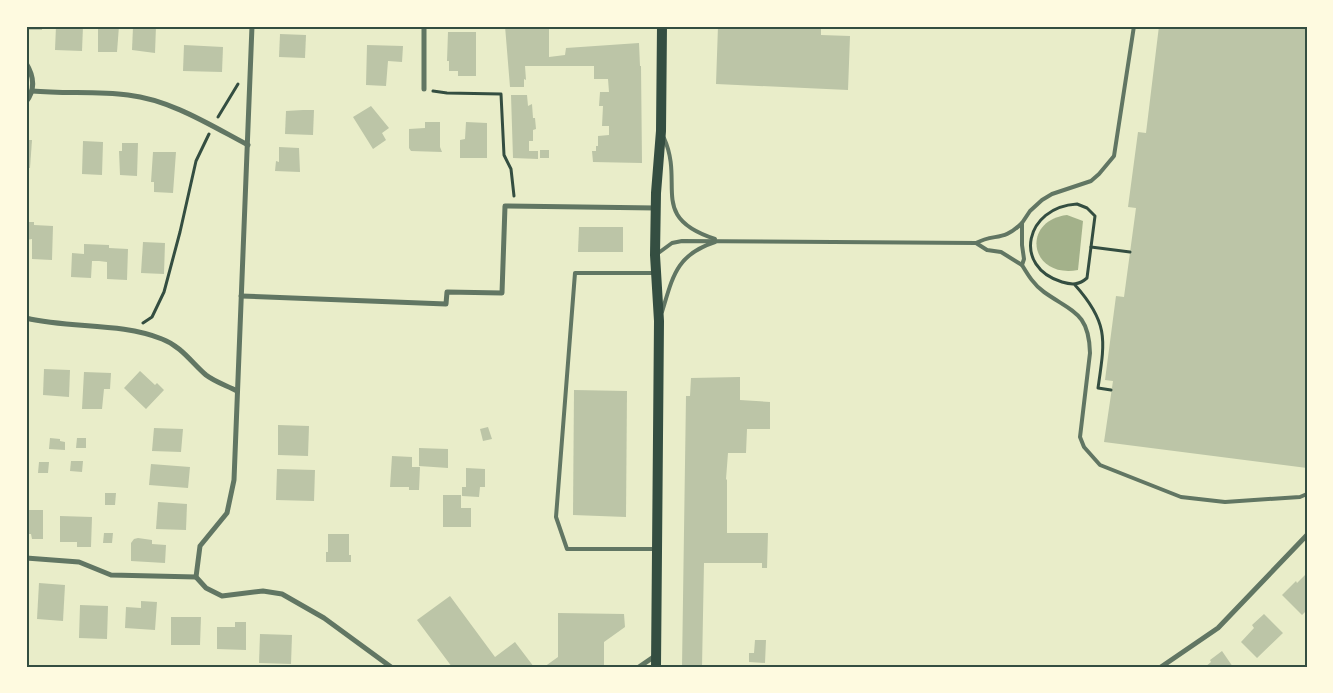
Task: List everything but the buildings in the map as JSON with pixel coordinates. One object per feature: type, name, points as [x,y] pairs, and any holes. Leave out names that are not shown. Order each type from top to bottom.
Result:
[{"type":"main road","points":[[657,667],[659,321],[655,255],[661,131],[662,26]]},
{"type":"street","points":[[252,26],[234,480],[227,513],[200,546],[196,576],[206,588],[222,596],[263,591],[282,594],[324,618],[391,667]]},
{"type":"street","points":[[424,26],[424,89]]},
{"type":"street","points":[[26,63],[31,71],[33,81],[32,91],[26,102]]},
{"type":"street","points":[[32,91],[58,94],[103,93],[145,98],[182,111],[248,145]]},
{"type":"street","points":[[241,296],[446,304],[447,292],[502,293],[505,206],[656,208]]},
{"type":"street","points":[[26,318],[47,323],[132,329],[164,339],[182,352],[208,377],[237,391]]},
{"type":"street","points":[[1161,667],[1218,628],[1307,534]]},
{"type":"street","points":[[26,558],[79,562],[111,576],[196,576]]},
{"type":"street","points":[[639,667],[657,654]]},
{"type":"lane","points":[[976,243],[982,239],[1002,237],[1009,234],[1022,223],[1033,208],[1042,200],[1060,190],[1091,180],[1100,174],[1114,156],[1134,26]]},
{"type":"lane","points":[[661,131],[671,160],[671,200],[674,210],[686,226],[720,241]]},
{"type":"lane","points":[[1022,223],[1024,259],[1022,265]]},
{"type":"lane","points":[[655,255],[672,243],[682,240],[976,243],[987,250],[1000,252],[1022,265],[1036,285],[1076,313],[1086,330],[1090,342],[1090,353],[1080,438],[1084,447],[1100,465],[1182,497],[1225,502],[1300,497],[1307,494]]},
{"type":"lane","points":[[659,321],[670,284],[679,265],[692,254],[709,244],[720,241]]},
{"type":"lane","points":[[655,272],[575,274],[556,517],[567,549],[658,549]]},
{"type":"path","points":[[132,329],[152,317],[164,292],[196,161],[212,126],[251,64]]},
{"type":"path","points":[[424,89],[447,93],[501,94],[504,155],[511,169],[514,206]]},
{"type":"path","points":[[1077,204],[1087,208],[1095,216],[1091,247],[1087,278],[1081,283],[1073,284],[1048,277],[1034,260],[1030,243],[1034,229],[1043,216],[1059,207],[1077,204]]},
{"type":"path","points":[[1091,247],[1130,252]]},
{"type":"path","points":[[1098,388],[1112,390]]},
{"type":"shaded area","points":[[1067,215],[1083,221],[1078,270],[1062,270],[1049,266],[1041,258],[1037,248],[1037,237],[1042,227],[1052,219]]}]
